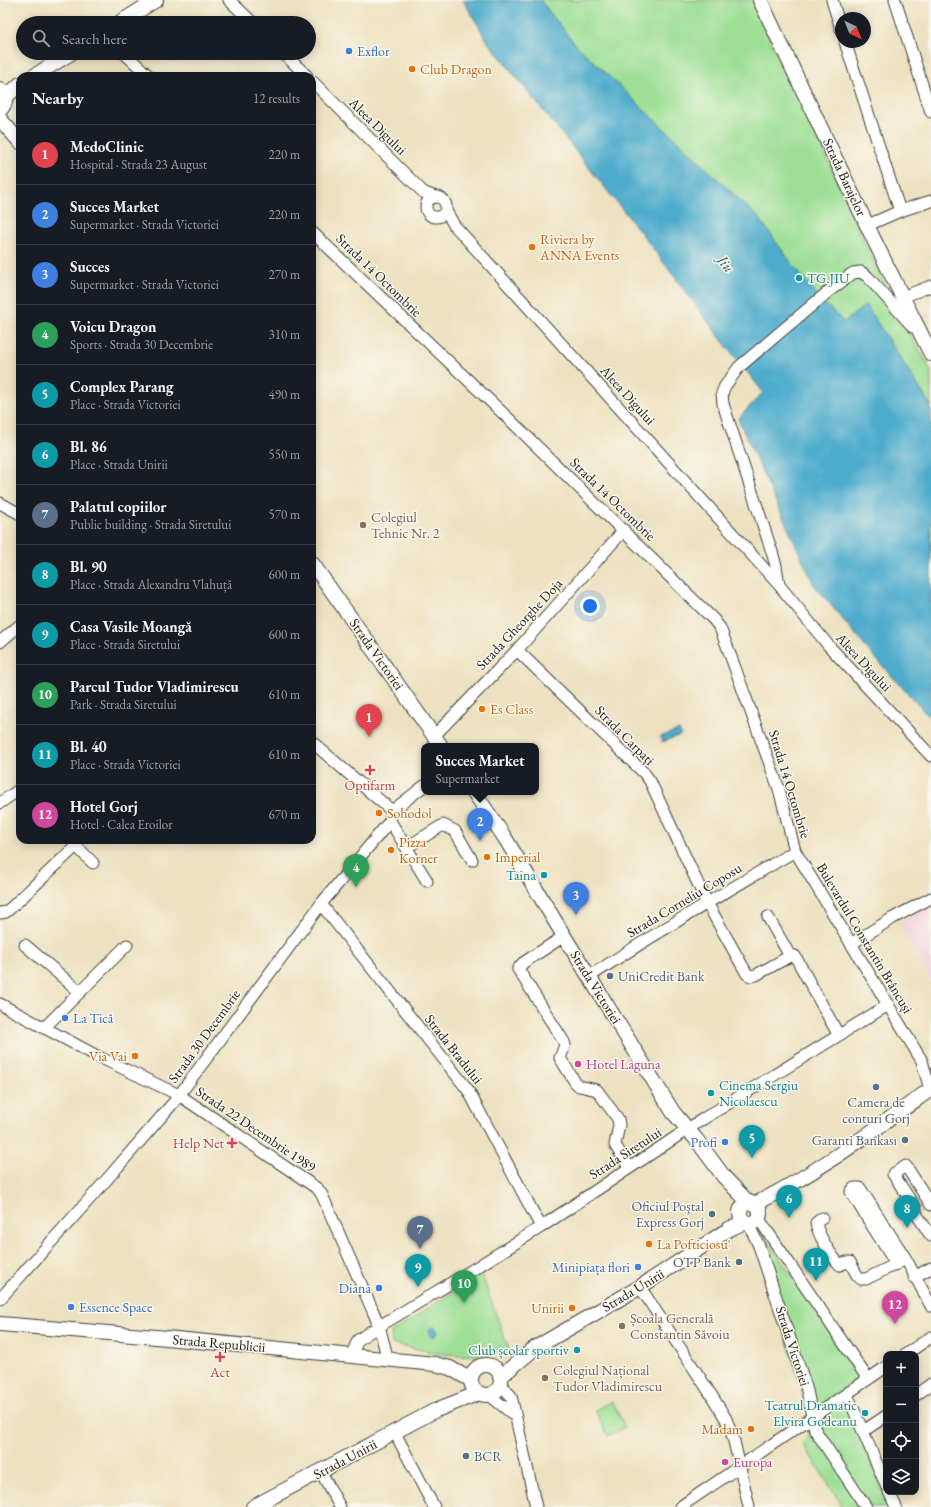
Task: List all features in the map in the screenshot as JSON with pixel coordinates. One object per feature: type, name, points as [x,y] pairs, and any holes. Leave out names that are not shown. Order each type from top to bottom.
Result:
[{"type":"main road","points":[[129,16],[146,4],[156,0]]},
{"type":"main road","name":"Strada Barajelor","points":[[760,0],[902,297],[931,354]]},
{"type":"main road","points":[[40,72],[60,60]]},
{"type":"main road","points":[[16,88],[2,105],[16,134]]},
{"type":"main road","name":"Strada Victoriei","points":[[316,569],[438,741]]},
{"type":"main road","name":"Strada Victoriei","points":[[476,795],[505,838],[658,1089],[677,1118],[688,1129],[750,1214]]},
{"type":"main road","name":"Strada Unirii","points":[[477,1388],[474,1371],[535,1348],[640,1287],[729,1229],[930,1091]]},
{"type":"main road","name":"Strada Republicii","points":[[0,1324],[156,1337],[388,1360],[486,1366]]},
{"type":"main road","name":"Strada Unirii","points":[[260,1505],[477,1388],[496,1390],[500,1380],[535,1348]]},
{"type":"main road","name":"Strada Republicii","points":[[437,1364],[454,1370],[477,1388]]},
{"type":"main road","points":[[486,1366],[499,1372],[500,1380]]},
{"type":"street","points":[[229,0],[246,16]]},
{"type":"street","points":[[832,0],[836,12]]},
{"type":"street","points":[[895,0],[931,112]]},
{"type":"street","points":[[847,48],[900,211]]},
{"type":"street","points":[[132,60],[145,72]]},
{"type":"street","points":[[290,60],[303,72]]},
{"type":"street","name":"Aleea Digului","points":[[316,85],[423,192],[435,196]]},
{"type":"street","points":[[423,192],[426,208],[428,214],[432,217],[442,214],[447,206],[444,200],[435,196],[426,203],[426,208]]},
{"type":"street","points":[[868,225],[900,211],[931,201]]},
{"type":"street","name":"Aleea Digului","points":[[442,214],[454,225],[779,586],[828,645],[931,756]]},
{"type":"street","name":"Strada 14 Octombrie","points":[[316,236],[624,530],[707,612],[720,628],[779,789],[795,851]]},
{"type":"street","points":[[779,586],[772,552],[738,452],[723,404],[722,393],[739,368],[829,291],[853,273],[861,272],[867,276],[889,298],[920,334]]},
{"type":"street","points":[[902,297],[931,286]]},
{"type":"street","points":[[0,503],[16,512]]},
{"type":"street","name":"Strada Gheorghe Doja","points":[[438,741],[624,530]]},
{"type":"street","points":[[0,642],[16,628]]},
{"type":"street","name":"Strada Carpați","points":[[517,650],[644,773],[650,781],[707,902],[747,974],[752,976],[756,975],[790,956]]},
{"type":"street","points":[[316,746],[391,816],[427,881]]},
{"type":"street","name":"Strada 30 Decembrie","points":[[0,1299],[102,1185],[179,1095],[321,904],[391,816],[421,789]]},
{"type":"street","points":[[0,803],[16,792]]},
{"type":"street","points":[[407,847],[443,825],[455,831],[472,860]]},
{"type":"street","points":[[0,913],[6,912],[76,846],[93,863]]},
{"type":"street","name":"Strada Corneliu Coposu","points":[[589,977],[638,944],[795,851]]},
{"type":"street","name":"Bulevardul Constantin Brâncuși","points":[[795,851],[922,1061],[930,1091]]},
{"type":"street","points":[[851,944],[893,918],[931,898]]},
{"type":"street","name":"Strada Bradului","points":[[321,904],[468,1090],[541,1226]]},
{"type":"street","points":[[768,918],[790,956],[795,956],[798,959],[838,1034]]},
{"type":"street","points":[[564,936],[523,963],[518,969],[564,1042],[560,1058],[575,1082],[579,1086],[597,1090],[618,1119],[619,1125],[615,1145],[629,1167]]},
{"type":"street","points":[[25,945],[80,992]]},
{"type":"street","points":[[44,1028],[127,945]]},
{"type":"street","name":"Strada 22 Decembrie 1989","points":[[0,1004],[97,1056],[179,1095],[318,1189],[322,1195],[379,1326],[388,1360]]},
{"type":"street","name":"Strada Siretului","points":[[379,1326],[541,1226],[629,1167],[838,1034],[888,1005]]},
{"type":"street","name":"Bulevardul Constantin Brâncuși","points":[[922,1061],[931,1069]]},
{"type":"street","points":[[917,1215],[931,1205],[906,1166],[893,1174],[915,1207],[917,1215],[931,1236]]},
{"type":"street","points":[[901,1261],[860,1188],[854,1188],[850,1192],[901,1261],[914,1277],[931,1306]]},
{"type":"street","name":"Strada Victoriei","points":[[750,1214],[868,1379]]},
{"type":"street","name":"Strada Victoriei","points":[[750,1214],[806,1386],[811,1418],[815,1430],[866,1507]]},
{"type":"street","points":[[822,1218],[816,1223],[817,1230],[835,1261],[840,1265],[850,1262],[857,1275],[862,1279],[866,1279],[901,1261]]},
{"type":"street","points":[[914,1277],[931,1268]]},
{"type":"street","points":[[640,1287],[722,1411],[732,1437],[749,1507]]},
{"type":"street","points":[[351,1356],[358,1340],[379,1326]]},
{"type":"street","points":[[910,1351],[931,1337]]},
{"type":"street","points":[[680,1507],[883,1369]]},
{"type":"street","points":[[500,1380],[511,1396],[536,1507]]},
{"type":"street","points":[[919,1393],[931,1384]]},
{"type":"street","points":[[477,1388],[515,1416]]},
{"type":"street","points":[[847,1394],[883,1478]]},
{"type":"street","points":[[868,1428],[883,1418]]},
{"type":"street","points":[[395,1433],[434,1507]]},
{"type":"street","points":[[321,1472],[340,1507]]},
{"type":"street","points":[[890,1495],[896,1507]]},
{"type":"shaded area","points":[[931,905],[931,980],[900,922]]},
{"type":"green space","points":[[540,0],[751,0],[823,150],[863,239],[905,325],[931,370],[931,406],[866,305],[844,322],[822,301],[792,264],[576,45]]},
{"type":"green space","points":[[762,1232],[861,1377],[841,1390],[883,1490],[883,1495],[885,1495],[890,1507],[843,1507],[803,1444],[809,1434],[808,1410],[755,1237]]},
{"type":"green space","points":[[481,1273],[509,1350],[477,1356],[442,1354],[392,1344],[391,1333]]},
{"type":"green space","points":[[612,1401],[625,1427],[608,1436],[595,1410]]},
{"type":"water","name":"Jiu","points":[[463,0],[540,0],[576,45],[760,219],[792,264],[822,301],[844,322],[866,305],[931,406],[931,719],[868,650],[814,585],[738,419],[763,392],[642,234],[488,42]]},
{"type":"water","points":[[679,730],[681,735],[662,742],[660,737]]},
{"type":"water","points":[[431,1328],[435,1328],[437,1332],[435,1336],[431,1336],[429,1334],[429,1330]]},
{"type":"place","name":"Exflor","points":[[349,51]]},
{"type":"place","name":"Club Dragon","points":[[412,69]]},
{"type":"place","name":"Riviera by ANNA Events","points":[[532,247]]},
{"type":"place","name":"TG.JIU","points":[[799,278]]},
{"type":"place","name":"Colegiul Tehnic Nr. 2","points":[[363,525]]},
{"type":"place","name":"Es Class","points":[[482,709]]},
{"type":"place","name":"MedoClinic","points":[[369,737]]},
{"type":"place","name":"Optifarm","points":[[370,770]]},
{"type":"place","name":"Sohodol","points":[[379,813]]},
{"type":"place","name":"Succes Market","points":[[480,841]]},
{"type":"place","name":"Pizza Korner","points":[[391,850]]},
{"type":"place","name":"Imperial","points":[[487,857]]},
{"type":"place","name":"Taina","points":[[544,875]]},
{"type":"place","name":"Voicu Dragon","points":[[356,887]]},
{"type":"place","name":"Succes","points":[[576,915]]},
{"type":"place","name":"UniCredit Bank","points":[[610,976]]},
{"type":"place","name":"La Tică","points":[[65,1018]]},
{"type":"place","name":"Via Vai","points":[[135,1056]]},
{"type":"place","name":"Hotel Laguna","points":[[578,1064]]},
{"type":"place","name":"Camera de conturi Gorj","points":[[876,1087]]},
{"type":"place","name":"Cinema Sergiu Nicolaescu","points":[[711,1093]]},
{"type":"place","name":"Garanti Bankası","points":[[905,1140]]},
{"type":"place","name":"Profi","points":[[725,1142]]},
{"type":"place","name":"Help Net","points":[[232,1143]]},
{"type":"place","name":"Complex Parang","points":[[752,1158]]},
{"type":"place","name":"Oficiul Poştal Express Gorj","points":[[712,1214]]},
{"type":"place","name":"Bl. 86","points":[[789,1218]]},
{"type":"place","name":"Bl. 90","points":[[907,1228]]},
{"type":"place","name":"La Pofticiosu'","points":[[649,1244]]},
{"type":"place","name":"Palatul copiilor","points":[[420,1249]]},
{"type":"place","name":"OTP Bank","points":[[739,1262]]},
{"type":"place","name":"Minipiața flori","points":[[638,1267]]},
{"type":"place","name":"Bl. 40","points":[[816,1281]]},
{"type":"place","name":"Casa Vasile Moangă","points":[[418,1287]]},
{"type":"place","name":"Diana","points":[[379,1288]]},
{"type":"place","name":"Parcul Tudor Vladimirescu","points":[[464,1303]]},
{"type":"place","name":"Essence Space","points":[[71,1307]]},
{"type":"place","name":"Unirii","points":[[572,1308]]},
{"type":"place","name":"Hotel Gorj","points":[[895,1324]]},
{"type":"place","name":"Școala Generală Constantin Săvoiu","points":[[622,1326]]},
{"type":"place","name":"Club școlar sportiv","points":[[577,1350]]},
{"type":"place","name":"Act","points":[[220,1357]]},
{"type":"place","name":"Colegiul Național Tudor Vladimirescu","points":[[545,1378]]},
{"type":"place","name":"Teatrul Dramatic Elvira Godeanu","points":[[865,1413]]},
{"type":"place","name":"Madam","points":[[751,1429]]},
{"type":"place","name":"BCR","points":[[466,1456]]},
{"type":"place","name":"Europa","points":[[725,1462]]}]
